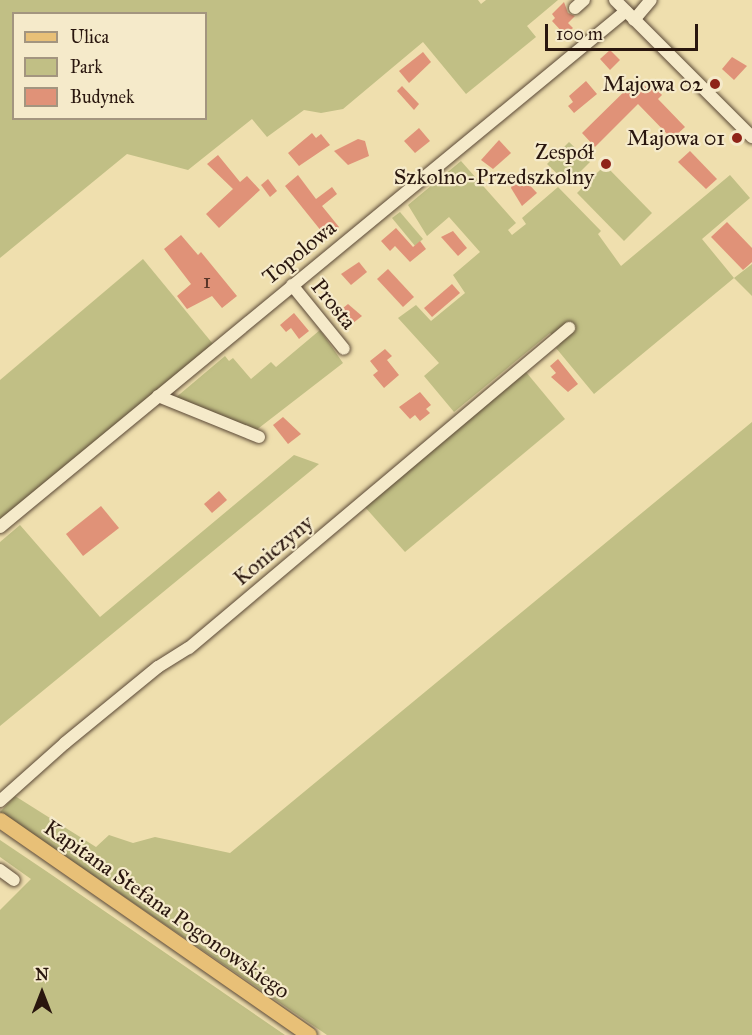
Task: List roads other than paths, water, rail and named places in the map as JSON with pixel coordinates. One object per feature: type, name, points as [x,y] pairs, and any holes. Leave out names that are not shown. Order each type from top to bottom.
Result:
[{"type":"main road","name":"Kapitana Stefana Pogonowskiego","points":[[0,820],[309,1035]]},
{"type":"street","points":[[615,0],[752,137]]},
{"type":"street","name":"Topolowa","points":[[0,527],[292,285],[651,0]]},
{"type":"street","name":"Prosta","points":[[292,285],[344,350]]},
{"type":"street","name":"Koniczyny","points":[[0,801],[65,743],[158,667],[189,648],[569,328]]},
{"type":"street","points":[[158,396],[259,437]]},
{"type":"street","points":[[0,870],[14,880]]},
{"type":"place","name":"Majowa 02","points":[[715,84]]},
{"type":"place","name":"Majowa 01","points":[[737,138]]},
{"type":"place","name":"Zespół Szkolno-Przedszkolny","points":[[606,164]]}]
